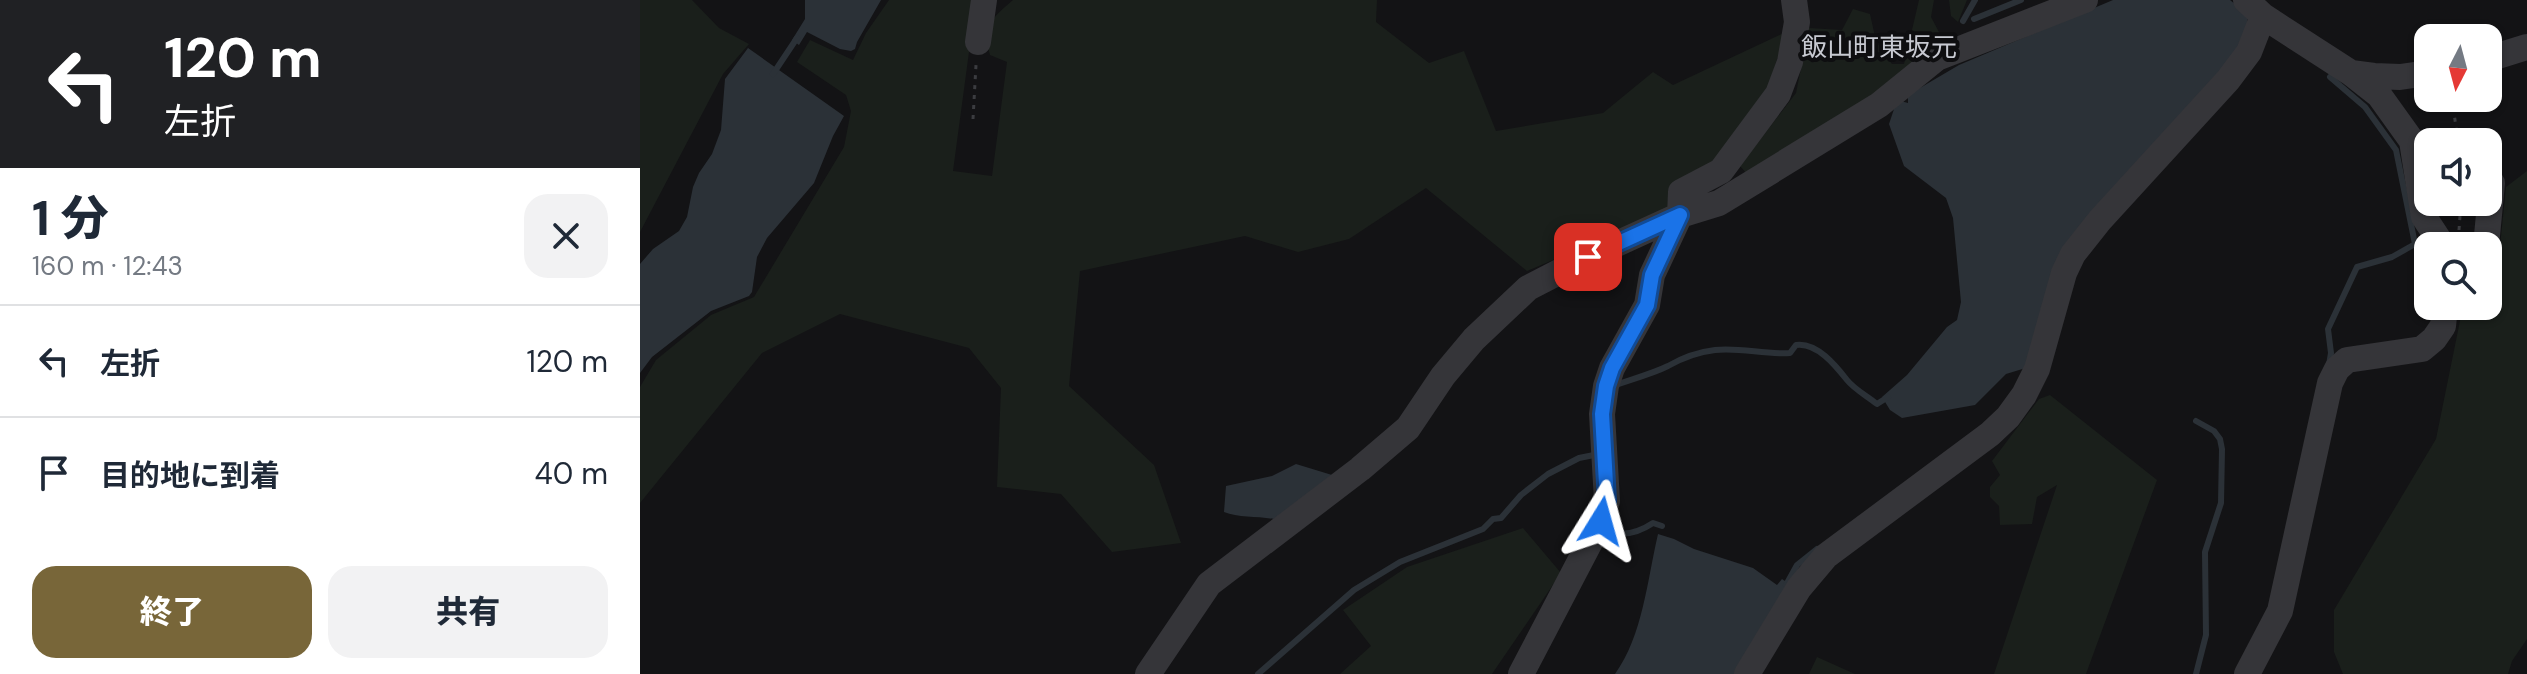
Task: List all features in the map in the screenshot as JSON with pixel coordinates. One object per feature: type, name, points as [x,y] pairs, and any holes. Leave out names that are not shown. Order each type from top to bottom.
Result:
[{"type":"street","points":[[978,42],[984,0]]},
{"type":"street","points":[[1521,674],[1601,521],[1607,491],[1602,414],[1606,386],[1612,368],[1647,305],[1652,275],[1680,215],[1681,192],[1721,171],[1778,94],[1790,62],[1797,22],[1794,0]]},
{"type":"street","points":[[1148,674],[1209,584],[1360,469],[1408,428],[1443,376],[1474,339],[1528,288],[1680,215],[1719,203],[1879,105],[1937,58],[2085,0]]},
{"type":"street","points":[[1747,674],[1799,588],[1826,556],[1990,434],[2008,417],[2037,369],[2064,273],[2073,254],[2228,80],[2249,52],[2256,7],[2379,95],[2412,141],[2424,217],[2442,232]]},
{"type":"street","points":[[2502,55],[2527,47]]},
{"type":"street","points":[[2351,73],[2400,77],[2414,75]]},
{"type":"street","points":[[2247,674],[2280,611],[2330,383],[2337,369],[2347,360],[2422,349],[2434,339],[2444,320]]},
{"type":"path","points":[[973,119],[978,42]]},
{"type":"shaded area","points":[[640,0],[692,0],[719,28],[749,44],[723,74],[640,232]]},
{"type":"shaded area","points":[[805,0],[881,0],[855,49],[851,51],[840,49],[807,32],[799,45],[792,40],[805,19]]},
{"type":"shaded area","points":[[889,0],[976,0],[953,171],[992,176],[1007,62],[990,55],[987,37],[994,18],[1013,0],[1377,0],[1376,22],[1429,63],[1464,51],[1496,131],[1603,113],[1653,72],[1673,85],[1786,32],[1767,90],[1712,166],[1672,210],[1527,271],[1426,188],[1349,239],[1298,252],[1245,236],[1080,271],[1069,386],[1154,465],[1181,543],[1112,552],[1061,494],[997,487],[1001,388],[969,348],[840,314],[762,353],[640,503],[640,387],[656,360],[711,315],[754,297],[844,147],[851,111],[846,95],[797,62],[810,40],[853,60],[866,33]]},
{"type":"shaded area","points":[[1919,0],[1934,0],[1931,17],[1941,36],[1939,46],[1861,107],[1748,175],[1740,166],[1796,93],[1809,28],[1842,30],[1853,9],[1870,14],[1876,41],[1892,64],[1904,64]]},
{"type":"shaded area","points":[[1949,0],[1967,0],[1958,22],[1951,16]]},
{"type":"shaded area","points":[[2113,0],[2230,0],[2248,15],[2246,34],[2237,55],[2094,217],[2029,367],[2006,374],[1975,405],[1902,418],[1890,410],[1882,397],[1907,375],[1947,327],[1957,320],[1961,302],[1953,218],[1946,198],[1904,166],[1889,124],[1897,100],[1908,103],[1908,95],[1959,65]]},
{"type":"shaded area","points":[[748,48],[844,116],[814,183],[767,238],[757,257],[749,296],[711,311],[652,357],[640,373],[640,264],[653,249],[679,231],[687,217],[693,187],[712,154],[721,130],[725,79]]},
{"type":"shaded area","points":[[2527,171],[2527,639],[2512,661],[2508,674],[2343,674],[2334,652],[2334,610],[2436,439],[2460,320],[2502,320],[2501,232],[2506,187]]},
{"type":"shaded area","points":[[2050,395],[2157,480],[2086,674],[1994,674],[2057,485],[2037,497],[2032,524],[2000,525],[1999,506],[1990,497],[1990,487],[2000,475],[1992,461],[2039,399]]},
{"type":"shaded area","points":[[1296,464],[1332,475],[1274,519],[1224,512],[1226,486],[1272,476]]},
{"type":"shaded area","points":[[1523,528],[1561,573],[1492,674],[1340,674],[1371,646],[1343,610],[1407,567]]},
{"type":"shaded area","points":[[1658,534],[1753,568],[1777,585],[1782,579],[1791,585],[1739,674],[1615,674],[1638,625]]},
{"type":"shaded area","points":[[1817,657],[1855,674],[1809,674]]},
{"type":"waterway","points":[[1963,21],[1975,0]]},
{"type":"waterway","points":[[1974,19],[2021,0]]},
{"type":"waterway","points":[[773,74],[797,38]]},
{"type":"waterway","points":[[2329,365],[2328,329],[2357,267],[2392,257],[2415,244],[2396,150],[2365,107],[2330,77]]},
{"type":"waterway","points":[[1615,385],[1702,352],[1724,349],[1790,353],[1796,345],[1804,345],[1825,356],[1853,386],[1877,404],[1888,397]]},
{"type":"waterway","points":[[2196,421],[2214,431],[2222,449],[2221,503],[2205,552],[2206,635],[2196,674]]},
{"type":"waterway","points":[[1258,674],[1354,590],[1400,562],[1483,529],[1493,519],[1501,518],[1521,495],[1548,474],[1579,458],[1594,455]]},
{"type":"waterway","points":[[1606,530],[1624,533],[1653,523],[1662,526]]},
{"type":"waterway","points":[[1786,585],[1797,565],[1817,549]]},
{"type":"district","name":"飯山町東坂元","points":[[1879,47]]},
{"type":"route","points":[[1588,257],[1680,215],[1652,275],[1647,305],[1612,368],[1606,386],[1602,414],[1607,501],[1601,521]]}]
